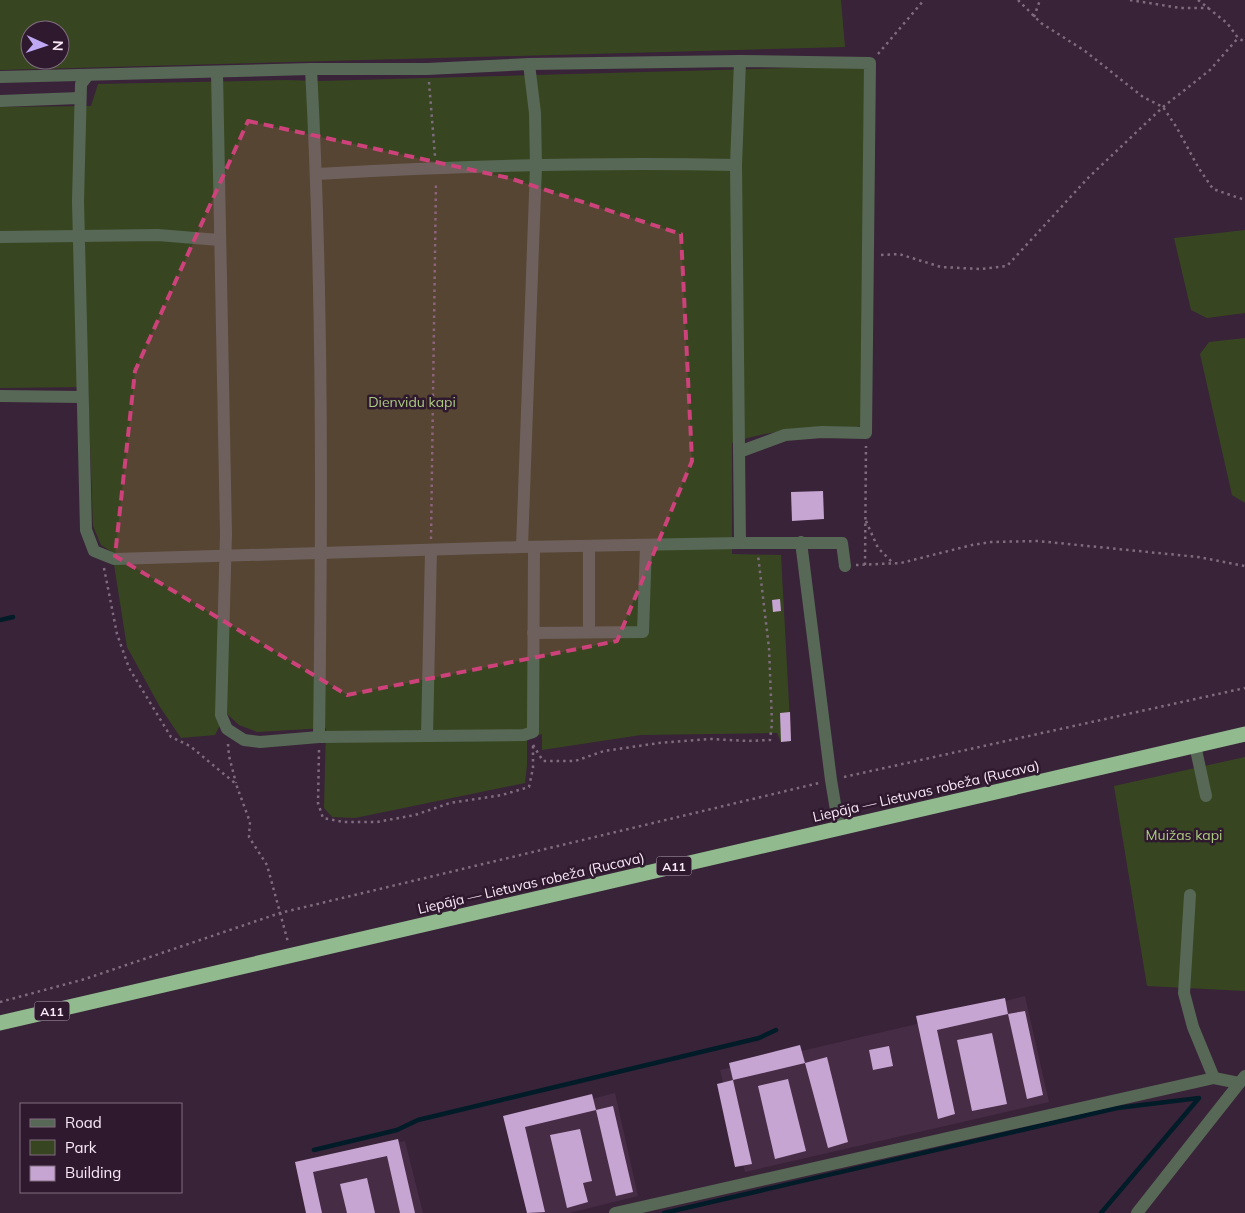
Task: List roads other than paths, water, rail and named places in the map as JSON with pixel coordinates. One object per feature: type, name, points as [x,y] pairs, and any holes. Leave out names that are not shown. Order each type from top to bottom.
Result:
[{"type":"highway","name":"Liepāja — Lietuvas robeža (Rucava)","points":[[0,1023],[1245,734]]},
{"type":"street","points":[[740,61],[736,165],[740,543]]},
{"type":"street","points":[[0,77],[217,73],[311,69],[428,70],[529,64],[740,61],[870,63],[866,433],[822,432],[785,436],[740,452]]},
{"type":"street","points":[[217,73],[226,524],[221,715],[227,729],[244,740],[260,742],[319,737],[524,735],[533,732],[533,632],[528,547],[536,166],[535,113],[529,64]]},
{"type":"street","points":[[311,69],[317,174],[322,552],[319,737]]},
{"type":"street","points":[[88,75],[81,84],[80,98],[78,236],[86,530],[94,551],[114,559],[322,552],[801,542],[842,543],[845,566]]},
{"type":"street","points":[[0,101],[80,98]]},
{"type":"street","points":[[317,174],[436,167],[645,163],[736,165]]},
{"type":"street","points":[[0,237],[158,235],[219,240]]},
{"type":"street","points":[[0,396],[82,397]]},
{"type":"street","points":[[801,542],[831,780],[839,828]]},
{"type":"street","points":[[533,632],[643,632],[646,545]]},
{"type":"street","points":[[589,546],[589,632]]},
{"type":"street","points":[[427,736],[431,550]]},
{"type":"street","points":[[1195,745],[1206,796]]},
{"type":"street","points":[[1190,895],[1184,994],[1193,1026],[1214,1078]]},
{"type":"street","points":[[615,1213],[1214,1078],[1242,1079]]},
{"type":"street","points":[[1136,1213],[1242,1079]]},
{"type":"waterway","points":[[0,620],[13,617]]},
{"type":"waterway","points":[[314,1150],[397,1130],[418,1120],[759,1038],[776,1030]]},
{"type":"waterway","points":[[664,1213],[1117,1108],[1199,1098],[1101,1213]]},
{"type":"park label","name":"Dienvidu kapi","points":[[412,402]]},
{"type":"park label","name":"Muižas kapi","points":[[1184,835]]}]
